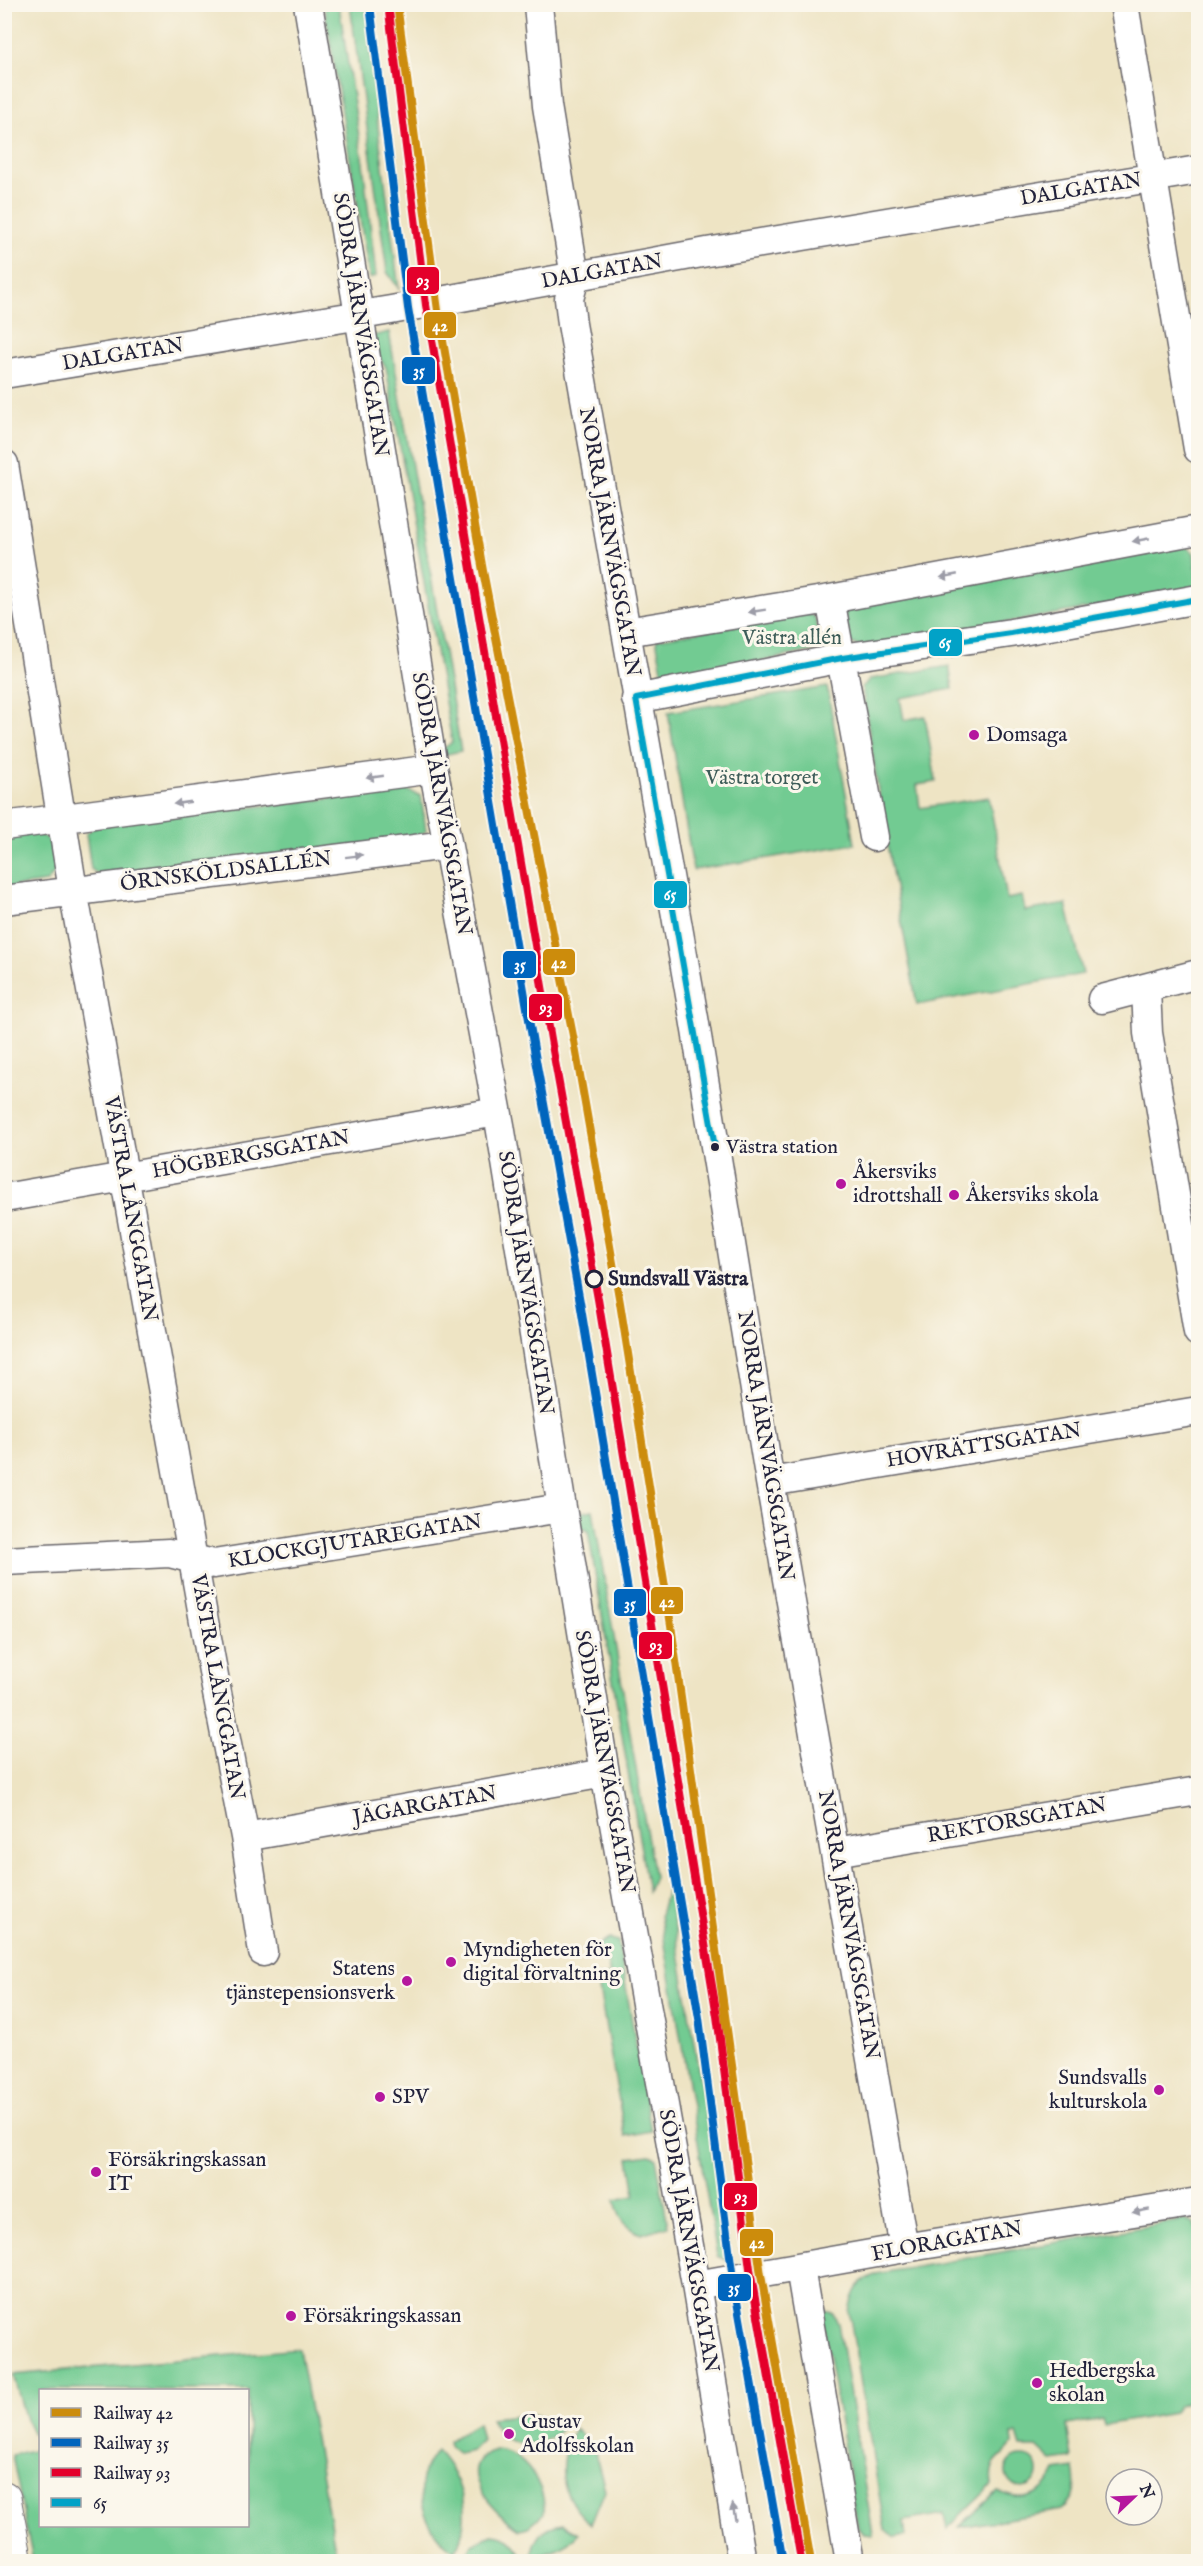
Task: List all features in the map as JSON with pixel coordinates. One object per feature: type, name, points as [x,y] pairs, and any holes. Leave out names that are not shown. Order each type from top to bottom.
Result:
[{"type":"highway","points":[[4,2498],[16,2562]]},
{"type":"street","name":"SÖDRA JÄRNVÄGSGATAN","points":[[308,4],[434,769],[497,1112],[605,1773],[696,2285],[742,2562]]},
{"type":"street","name":"NORRA JÄRNVÄGSGATAN","points":[[538,4],[547,106],[575,277],[569,299],[572,324],[636,699],[694,1018],[770,1482],[904,2248]]},
{"type":"street","points":[[1124,4],[1198,449]]},
{"type":"street","name":"DALGATAN","points":[[4,374],[1198,170]]},
{"type":"street","name":"VÄSTRA LÅNGGATAN","points":[[4,464],[73,890],[123,1178],[245,1837],[263,1952]]},
{"type":"street","points":[[626,632],[830,599],[1198,530]]},
{"type":"street","points":[[830,599],[874,837]]},
{"type":"street","points":[[636,699],[842,658],[1011,633],[1198,600]]},
{"type":"street","points":[[4,826],[434,769]]},
{"type":"street","name":"ÖRNSKÖLDSALLÉN","points":[[4,900],[447,845]]},
{"type":"street","points":[[1102,999],[1198,974]]},
{"type":"street","points":[[1146,989],[1148,1033],[1198,1332]]},
{"type":"street","name":"HÖGBERGSGATAN","points":[[4,1198],[497,1112]]},
{"type":"street","name":"HOVRÄTTSGATAN","points":[[770,1482],[1198,1411]]},
{"type":"street","name":"KLOCKGJUTAREGATAN","points":[[4,1561],[169,1553],[214,1564],[561,1508]]},
{"type":"street","name":"JÄGARGATAN","points":[[245,1837],[605,1773]]},
{"type":"street","name":"REKTORSGATAN","points":[[835,1852],[1198,1791]]},
{"type":"street","name":"FLORAGATAN","points":[[696,2285],[904,2248],[1198,2202]]},
{"type":"street","points":[[800,2268],[850,2562]]},
{"type":"green space","points":[[324,5],[339,5],[363,163],[376,276],[370,279]]},
{"type":"green space","points":[[350,5],[366,5],[379,136],[399,289],[387,272]]},
{"type":"green space","points":[[389,332],[461,751],[443,755],[443,749],[452,742],[386,367],[370,346],[372,336]]},
{"type":"green space","name":"Västra allén","points":[[1181,547],[1189,548],[1194,553],[1198,589],[861,648],[850,642],[844,613],[850,604]]},
{"type":"green space","name":"Västra allén","points":[[807,613],[815,617],[822,649],[664,681],[656,639]]},
{"type":"green space","points":[[949,666],[953,689],[900,698],[904,720],[925,716],[936,782],[917,785],[920,808],[989,797],[1007,899],[1022,896],[1025,911],[1066,904],[1083,974],[917,1005],[886,839],[862,687],[871,679]]},
{"type":"green space","name":"Västra torget","points":[[827,687],[855,844],[693,870],[668,712]]},
{"type":"green space","points":[[407,790],[421,796],[426,831],[415,839],[102,877],[91,869],[86,834],[98,824]]},
{"type":"green space","points":[[35,832],[52,841],[57,869],[47,882],[5,888],[4,836]]},
{"type":"green space","points":[[593,1510],[654,1877],[648,1892],[588,1531],[578,1525],[577,1513]]},
{"type":"green space","points":[[668,1886],[730,2261],[717,2256],[660,1915]]},
{"type":"green space","points":[[609,1939],[618,1941],[651,2131],[625,2136],[597,1977],[610,1975],[606,1955],[594,1957],[599,1945]]},
{"type":"green space","points":[[650,2155],[656,2158],[668,2226],[641,2234],[630,2228],[623,2220],[615,2199],[635,2195],[629,2158]]},
{"type":"green space","name":"Hedbergska skolan","points":[[1184,2220],[1193,2222],[1198,2230],[1198,2408],[1188,2401],[1178,2406],[1174,2413],[1104,2425],[1102,2419],[1067,2425],[1072,2458],[1052,2461],[1037,2447],[1021,2447],[1017,2434],[1012,2434],[1013,2444],[996,2461],[992,2470],[992,2485],[947,2529],[944,2514],[904,2521],[906,2536],[896,2538],[885,2530],[849,2311],[854,2293],[860,2284],[876,2274]]},
{"type":"green space","points":[[821,2310],[832,2313],[838,2323],[873,2535],[864,2534],[858,2529]]},
{"type":"green space","points":[[299,2349],[337,2561],[33,2561],[12,2455],[39,2448],[39,2527],[249,2527],[249,2389],[39,2389],[39,2446],[26,2420],[13,2375]]},
{"type":"green space","points":[[530,2414],[567,2422],[549,2438],[538,2443],[527,2444],[516,2443],[506,2438],[497,2430],[491,2418]]},
{"type":"green space","points":[[478,2423],[482,2440],[471,2451],[459,2454],[449,2446],[448,2441]]},
{"type":"green space","points":[[575,2429],[594,2449],[605,2490],[591,2524],[572,2503],[564,2480],[564,2455]]},
{"type":"green space","points":[[495,2450],[506,2452],[524,2463],[537,2481],[544,2502],[544,2513],[528,2527],[520,2529],[510,2522],[481,2491],[476,2479],[476,2468],[482,2458]]},
{"type":"green space","points":[[437,2451],[453,2474],[462,2499],[463,2525],[455,2551],[434,2531],[422,2504],[423,2476],[428,2463]]},
{"type":"green space","points":[[1022,2456],[1033,2461],[1038,2472],[1033,2483],[1022,2488],[1011,2483],[1006,2472],[1011,2461]]},
{"type":"green space","points":[[1074,2468],[1076,2480],[1074,2496],[1062,2510],[959,2527],[998,2491],[1016,2497],[1032,2495],[1046,2486],[1056,2471]]},
{"type":"green space","points":[[563,2524],[578,2533],[572,2540],[531,2558],[540,2534],[550,2527]]},
{"type":"green space","points":[[492,2534],[503,2536],[511,2541],[522,2559],[493,2561],[467,2556],[472,2544]]},
{"type":"rail line","name":"93","points":[[388,4],[426,305],[552,1045],[598,1299],[717,2016],[751,2276],[801,2560]]},
{"type":"rail line","name":"42","points":[[397,4],[439,318],[483,571],[574,1041],[620,1303],[671,1625],[761,2275],[811,2562]]},
{"type":"rail line","name":"35","points":[[370,5],[408,308],[534,1049],[580,1302],[699,2018],[733,2279],[783,2562]]},
{"type":"transit line","name":"65","points":[[715,1147],[636,699],[842,658],[1011,633],[1198,599]]},
{"type":"place","name":"Domsaga","points":[[974,735]]},
{"type":"place","name":"Västra station","points":[[715,1147]]},
{"type":"place","name":"Åkersviks idrottshall","points":[[841,1184]]},
{"type":"place","name":"Åkersviks skola","points":[[954,1195]]},
{"type":"place","name":"Sundsvall Västra","points":[[594,1279]]},
{"type":"place","name":"Myndigheten för digital förvaltning","points":[[451,1962]]},
{"type":"place","name":"Statens tjänstepensionsverk","points":[[407,1981]]},
{"type":"place","name":"Sundsvalls kulturskola","points":[[1159,2090]]},
{"type":"place","name":"SPV","points":[[380,2097]]},
{"type":"place","name":"Försäkringskassan IT","points":[[96,2172]]},
{"type":"place","name":"Försäkringskassan","points":[[291,2316]]},
{"type":"place","name":"Hedbergska skolan","points":[[1037,2383]]},
{"type":"place","name":"Gustav Adolfsskolan","points":[[509,2434]]}]
